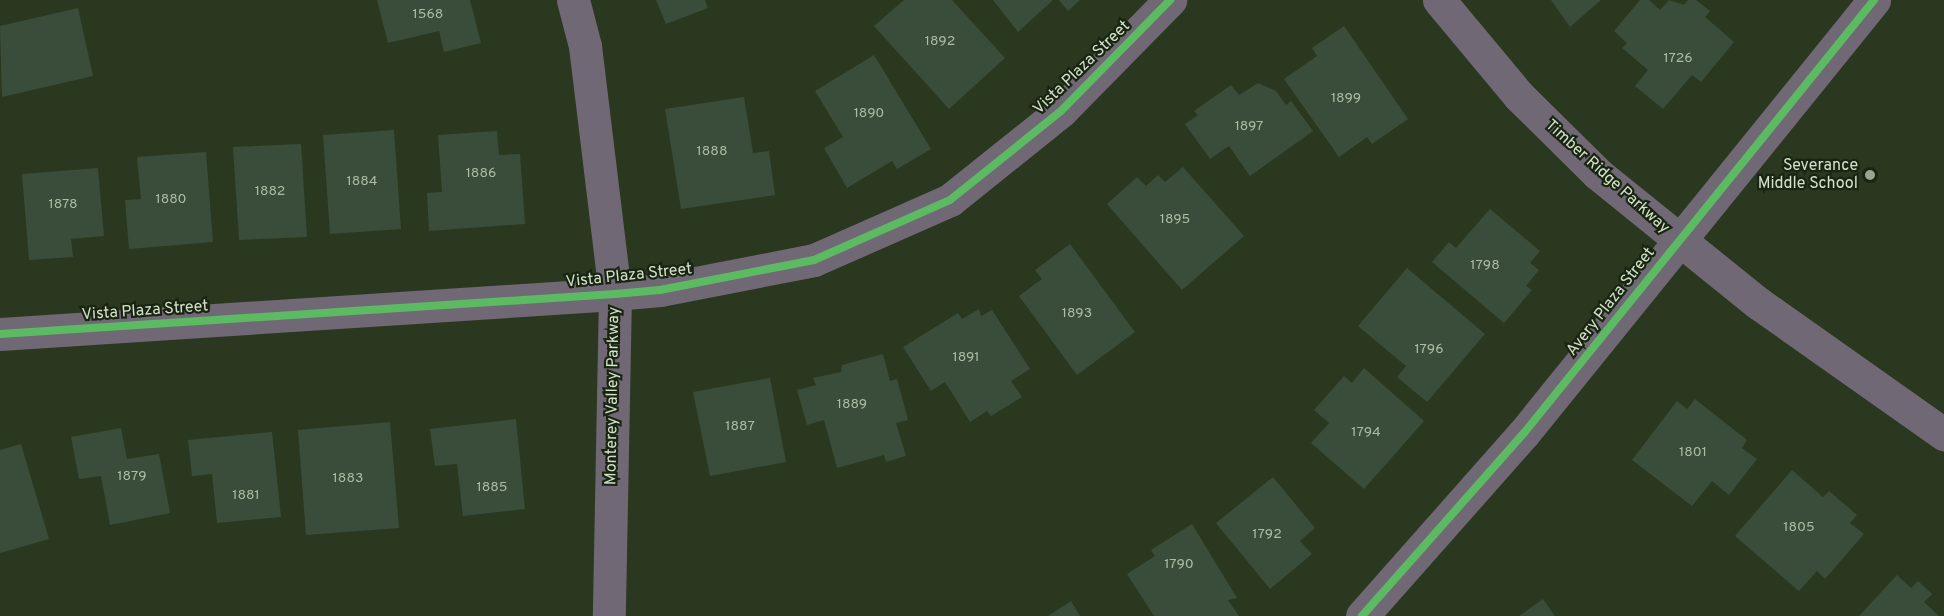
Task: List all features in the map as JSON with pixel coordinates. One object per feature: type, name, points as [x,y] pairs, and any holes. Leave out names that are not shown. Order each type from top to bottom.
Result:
[{"type":"street","name":"Monterey Valley Parkway","points":[[573,0],[585,46],[615,294],[609,616]]},
{"type":"street","name":"Vista Plaza Street","points":[[0,334],[660,290],[814,260],[950,200],[1061,111],[1170,0]]},
{"type":"street","name":"Timber Ridge Parkway","points":[[1438,0],[1519,96],[1598,174],[1758,303],[1944,434]]},
{"type":"street","name":"Avery Plaza Street","points":[[1362,616],[1524,433],[1677,240],[1874,0]]},
{"type":"building","points":[[377,0],[470,0],[481,43],[444,52],[439,31],[388,43]]},
{"type":"building","points":[[656,0],[705,0],[708,8],[666,24]]},
{"type":"building","points":[[904,0],[952,0],[1005,58],[949,109],[874,26]]},
{"type":"building","points":[[993,0],[1053,0],[1018,32]]},
{"type":"building","points":[[1059,0],[1080,0],[1068,11]]},
{"type":"building","points":[[1551,0],[1601,0],[1570,27]]},
{"type":"building","points":[[1640,0],[1649,0],[1660,10],[1669,0],[1684,5],[1688,0],[1696,0],[1710,11],[1705,17],[1734,42],[1701,82],[1692,75],[1663,109],[1635,86],[1648,70],[1622,48],[1627,43],[1614,31]]},
{"type":"building","points":[[78,8],[93,76],[2,97],[0,26]]},
{"type":"building","points":[[1344,26],[1408,119],[1372,144],[1367,137],[1339,157],[1284,79],[1317,56],[1312,48]]},
{"type":"building","points":[[874,55],[931,149],[897,169],[892,161],[847,188],[824,148],[843,137],[815,91]]},
{"type":"building","points":[[1258,83],[1276,91],[1286,105],[1291,101],[1313,131],[1250,176],[1229,146],[1210,159],[1185,124],[1198,115],[1194,111],[1231,85],[1239,95]]},
{"type":"building","points":[[744,97],[753,153],[769,151],[775,195],[681,209],[665,109]]},
{"type":"building","points":[[394,130],[401,229],[330,234],[323,135]]},
{"type":"building","points":[[497,131],[499,155],[520,154],[525,224],[429,231],[427,193],[442,192],[438,135]]},
{"type":"building","points":[[301,144],[307,237],[239,240],[233,147]]},
{"type":"building","points":[[206,152],[213,242],[129,249],[125,200],[141,199],[137,157]]},
{"type":"building","points":[[1183,167],[1244,236],[1182,290],[1107,204],[1137,177],[1146,186],[1158,175],[1165,182]]},
{"type":"building","points":[[98,168],[104,236],[71,239],[73,257],[29,260],[22,174]]},
{"type":"building","points":[[1490,209],[1540,251],[1530,263],[1539,270],[1526,286],[1532,290],[1504,323],[1432,262],[1449,242],[1456,248]]},
{"type":"building","points":[[1070,244],[1135,332],[1077,375],[1019,296],[1042,279],[1035,270]]},
{"type":"building","points":[[1407,268],[1485,334],[1427,402],[1397,377],[1406,366],[1358,326]]},
{"type":"building","points":[[979,309],[981,316],[992,310],[1030,369],[1011,381],[1022,397],[991,416],[987,411],[970,422],[945,382],[931,391],[903,347],[958,313],[962,319]]},
{"type":"building","points":[[883,354],[890,381],[897,379],[908,420],[896,423],[906,456],[886,462],[884,455],[837,468],[824,420],[807,425],[797,390],[816,385],[813,378],[841,372],[842,365]]},
{"type":"building","points":[[1364,368],[1424,421],[1364,489],[1311,443],[1329,423],[1314,410],[1344,376],[1352,383]]},
{"type":"building","points":[[770,378],[786,462],[710,476],[693,392]]},
{"type":"building","points":[[1695,399],[1747,440],[1742,448],[1757,459],[1729,495],[1712,481],[1692,506],[1632,460],[1677,401],[1687,409]]},
{"type":"building","points":[[516,419],[525,509],[463,516],[457,464],[435,466],[430,429]]},
{"type":"building","points":[[390,422],[399,528],[306,535],[298,430]]},
{"type":"building","points":[[121,428],[127,459],[159,454],[170,513],[110,525],[101,476],[79,479],[71,437]]},
{"type":"building","points":[[272,432],[281,517],[217,523],[212,474],[192,476],[188,440]]},
{"type":"building","points":[[21,444],[49,539],[0,553],[0,450]]},
{"type":"building","points":[[1792,470],[1823,497],[1829,491],[1857,515],[1850,523],[1864,534],[1825,579],[1817,571],[1799,591],[1735,536]]},
{"type":"building","points":[[1273,477],[1315,528],[1300,541],[1312,554],[1270,589],[1216,523]]},
{"type":"building","points":[[1192,524],[1237,598],[1228,600],[1239,616],[1154,616],[1127,574],[1155,556],[1151,550]]},
{"type":"building","points":[[1897,575],[1911,588],[1918,581],[1932,594],[1924,602],[1939,616],[1859,616]]},
{"type":"building","points":[[1543,599],[1555,616],[1519,616]]},
{"type":"building","points":[[1071,601],[1080,616],[1048,616]]},
{"type":"cycle path","points":[[0,334],[660,290],[814,260],[950,200],[1061,111],[1170,0]]},
{"type":"cycle path","points":[[1362,616],[1524,433],[1874,0]]},
{"type":"place","name":"Severance Middle School","points":[[1870,175]]}]
